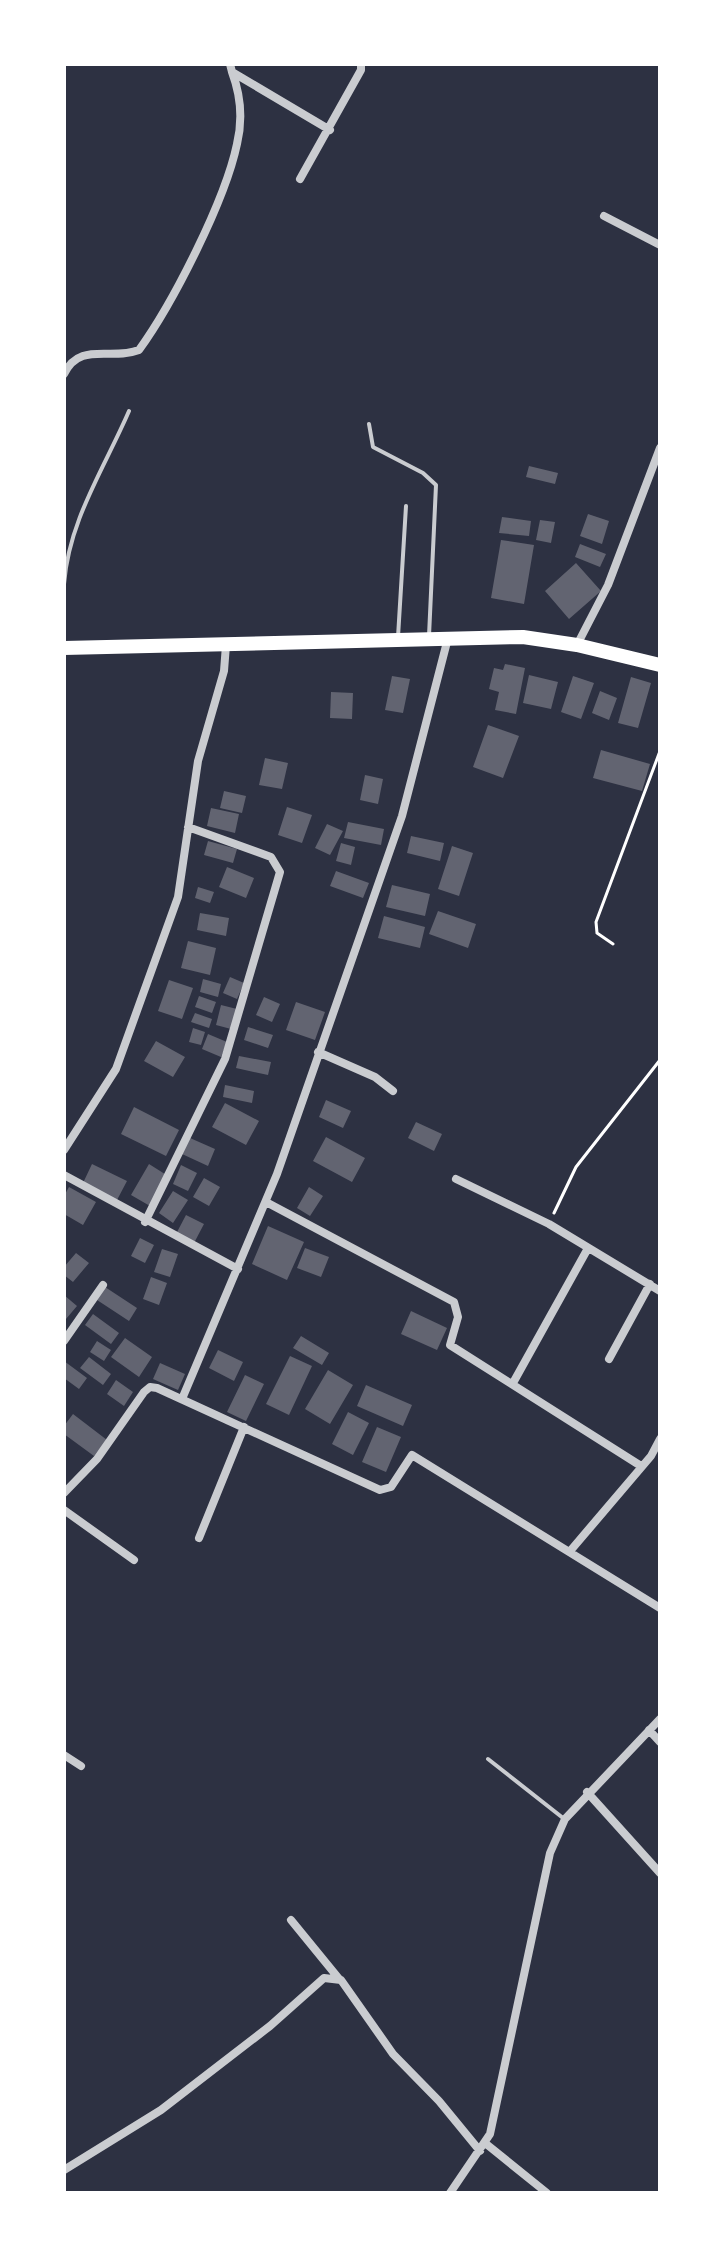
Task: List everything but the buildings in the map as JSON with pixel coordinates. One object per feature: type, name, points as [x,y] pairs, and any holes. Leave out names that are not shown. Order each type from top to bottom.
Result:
[{"type":"main road","points":[[64,648],[523,637],[577,645],[660,665]]},
{"type":"street","points":[[300,179],[330,130],[361,70],[361,64]]},
{"type":"street","points":[[231,68],[330,130]]},
{"type":"street","points":[[64,374],[76,357],[83,353],[123,354],[139,350],[186,269],[205,231],[237,145],[240,106],[231,68]]},
{"type":"street","points":[[604,216],[660,245]]},
{"type":"street","points":[[577,645],[608,585],[660,448]]},
{"type":"street","points":[[182,1399],[266,1202],[402,816],[448,638]]},
{"type":"street","points":[[64,1150],[116,1069],[178,897],[198,761],[224,671],[226,645]]},
{"type":"street","points":[[145,1222],[225,1059],[280,872],[271,857],[188,827]]},
{"type":"street","points":[[318,1052],[375,1077],[393,1091]]},
{"type":"street","points":[[64,1175],[145,1222],[238,1269]]},
{"type":"street","points":[[456,1179],[549,1224],[587,1250],[660,1291]]},
{"type":"street","points":[[266,1202],[454,1302],[458,1317],[450,1345],[641,1466]]},
{"type":"street","points":[[513,1383],[587,1250]]},
{"type":"street","points":[[609,1359],[650,1284]]},
{"type":"street","points":[[64,1341],[103,1285]]},
{"type":"street","points":[[64,1493],[97,1459],[150,1387],[380,1490],[391,1487],[412,1455],[571,1550],[660,1608]]},
{"type":"street","points":[[199,1538],[244,1427]]},
{"type":"street","points":[[571,1550],[660,1439]]},
{"type":"street","points":[[64,1510],[134,1560]]},
{"type":"street","points":[[450,2193],[482,2147],[523,1990],[542,1882],[565,1819],[587,1792],[660,1719]]},
{"type":"street","points":[[649,1730],[660,1742]]},
{"type":"street","points":[[64,1755],[81,1766]]},
{"type":"street","points":[[587,1792],[660,1873]]},
{"type":"street","points":[[291,1920],[341,1980],[393,2054],[482,2147],[547,2193]]},
{"type":"street","points":[[64,2170],[161,2110],[270,2026],[324,1978],[341,1980]]},
{"type":"lane","points":[[64,584],[76,523],[129,411]]},
{"type":"lane","points":[[369,424],[373,447],[423,473],[436,485],[428,639]]},
{"type":"lane","points":[[398,639],[406,506]]},
{"type":"lane","points":[[488,1759],[565,1819]]},
{"type":"path","points":[[613,944],[597,933],[596,922],[660,751]]},
{"type":"path","points":[[549,1224],[576,1167],[660,1060]]}]
